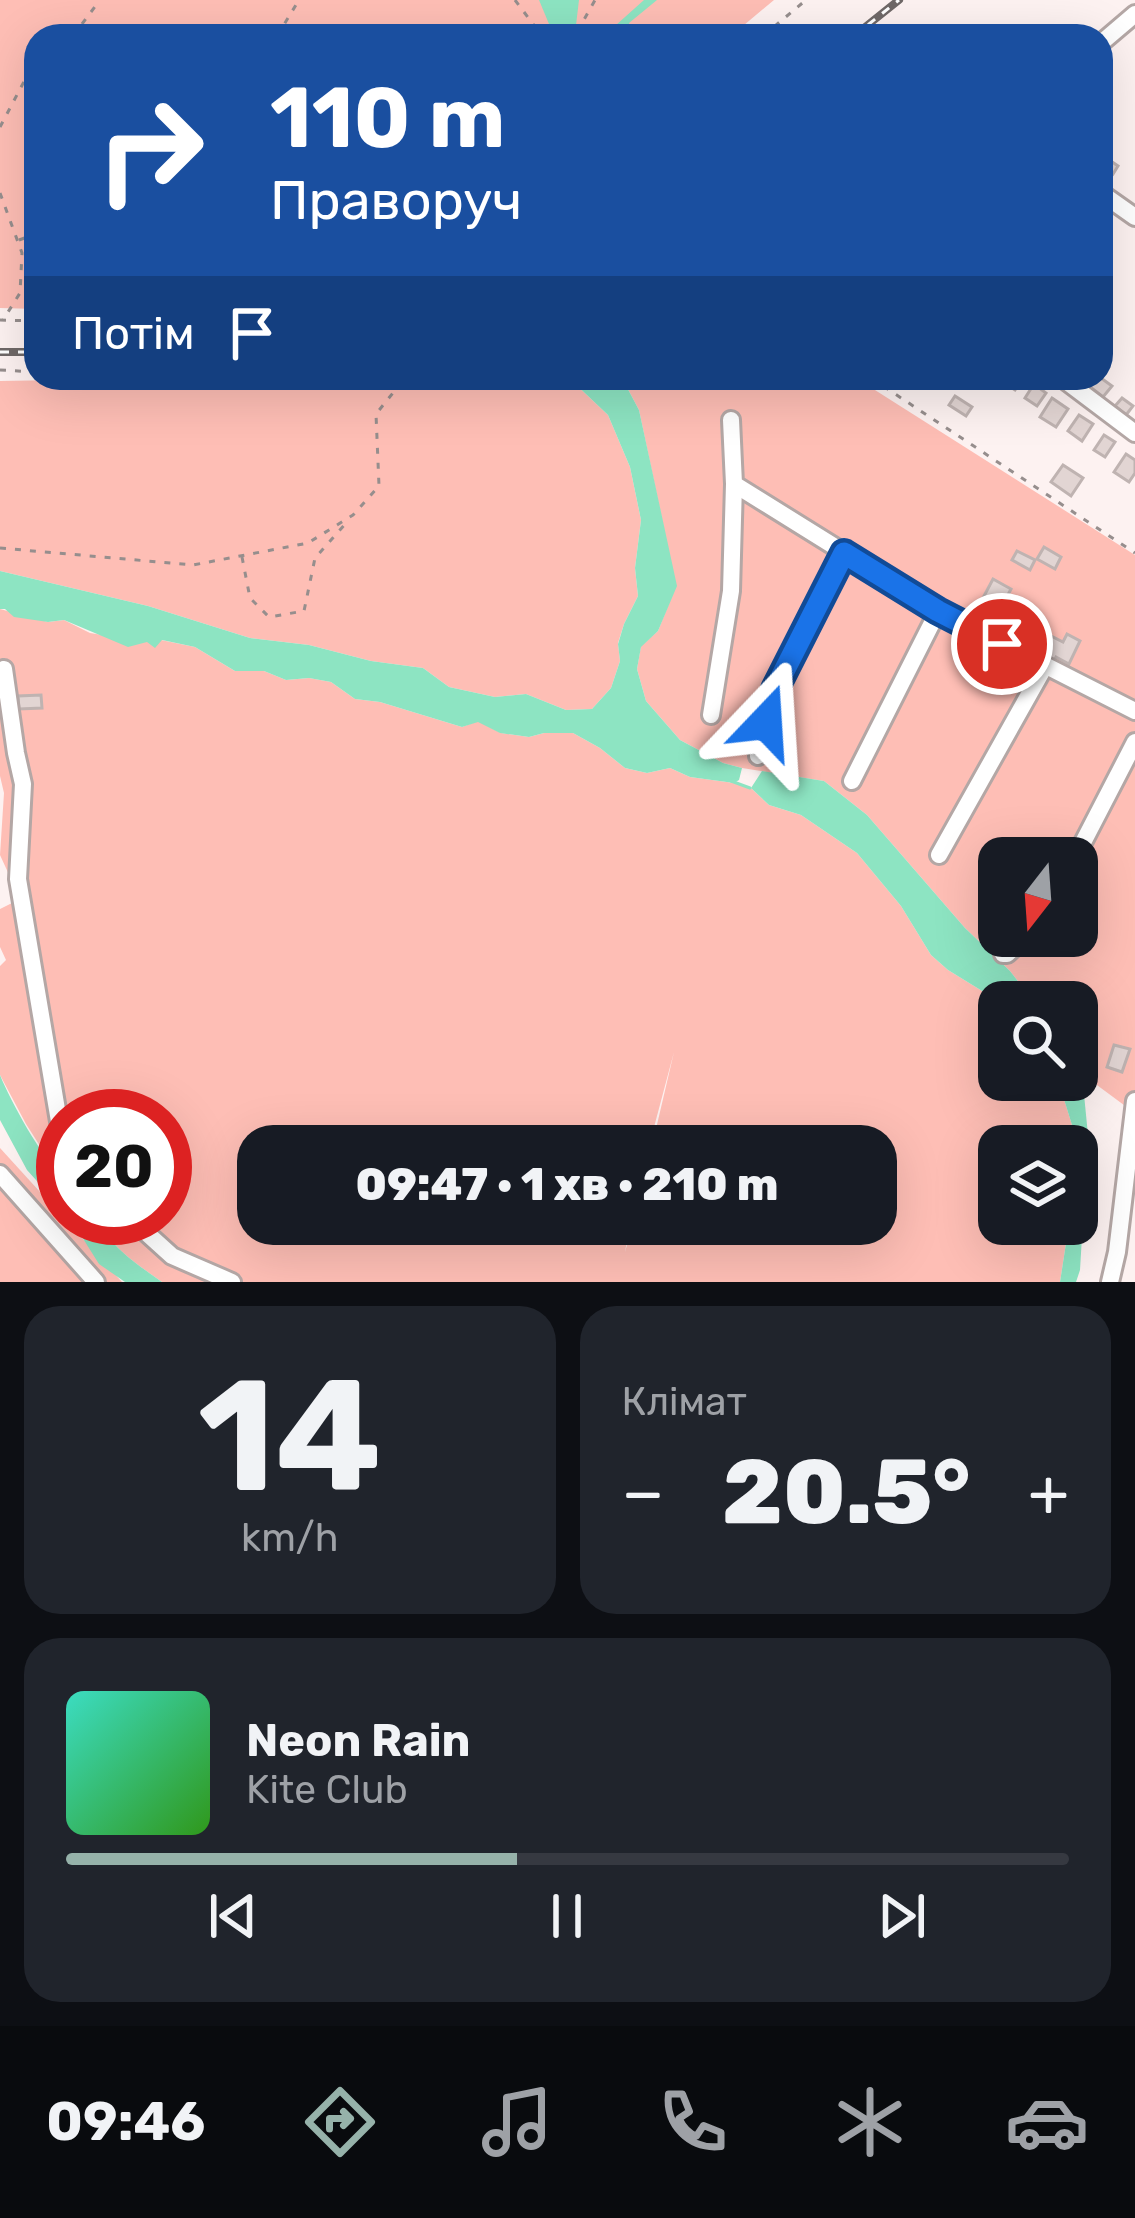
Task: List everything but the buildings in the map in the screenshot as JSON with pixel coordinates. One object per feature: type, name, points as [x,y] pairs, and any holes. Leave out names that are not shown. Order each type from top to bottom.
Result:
[{"type":"street","points":[[1078,390],[1135,433]]},
{"type":"street","points":[[711,715],[731,591],[731,420]]},
{"type":"street","points":[[734,484],[938,611],[1135,711]]},
{"type":"street","points":[[758,756],[775,689],[844,553]]},
{"type":"street","points":[[852,781],[938,611]]},
{"type":"street","points":[[939,855],[1045,666]]},
{"type":"street","points":[[4,669],[23,784],[18,879],[54,1089]]},
{"type":"street","points":[[1086,837],[1135,742]]},
{"type":"street","points":[[1110,1282],[1135,1101]]},
{"type":"street","points":[[0,1174],[95,1282]]},
{"type":"street","points":[[160,1245],[172,1256],[232,1282]]},
{"type":"path","points":[[777,24],[806,0]]},
{"type":"path","points":[[0,128],[24,82]]},
{"type":"path","points":[[0,193],[22,253],[20,293],[1,320]]},
{"type":"path","points":[[17,241],[24,238]]},
{"type":"path","points":[[242,556],[250,598],[269,617],[304,611],[315,558],[379,486],[376,414],[395,390]]},
{"type":"path","points":[[889,390],[1135,553]]},
{"type":"path","points":[[0,548],[193,565],[308,543],[353,515]]},
{"type":"shaded area","points":[[0,0],[774,0],[745,24],[24,24],[24,309],[0,308]]},
{"type":"shaded area","points":[[539,0],[579,0],[576,24],[549,24]]},
{"type":"shaded area","points":[[644,0],[657,0],[629,24],[617,24]]},
{"type":"shaded area","points":[[0,381],[24,381],[24,390],[582,390],[608,415],[630,467],[641,520],[635,568],[638,596],[618,643],[620,661],[611,688],[592,709],[566,710],[526,694],[495,697],[449,687],[423,668],[250,638],[148,606],[0,571]]},
{"type":"shaded area","points":[[582,390],[628,390],[639,410],[677,586],[658,631],[641,647],[637,669],[646,701],[680,740],[742,768],[734,783],[690,777],[670,768],[647,773],[625,768],[573,733],[529,737],[500,733],[478,722],[462,727],[355,699],[331,682],[235,671],[195,647],[162,640],[155,648],[147,642],[128,647],[64,620],[14,617],[0,609],[0,571],[148,606],[250,638],[423,668],[449,687],[495,697],[526,694],[566,710],[592,709],[611,688],[620,661],[618,644],[638,596],[635,568],[641,520],[630,467],[608,415]]},
{"type":"shaded area","points":[[628,390],[875,390],[1135,555],[1132,1111],[1098,1086],[1098,981],[1018,981],[995,957],[1098,957],[1098,837],[978,837],[978,940],[867,815],[824,781],[723,763],[680,740],[646,701],[637,669],[641,646],[658,631],[676,586],[639,410]]},
{"type":"shaded area","points":[[0,609],[48,622],[64,620],[90,633],[195,647],[235,671],[331,682],[355,699],[462,727],[478,721],[501,733],[529,737],[573,733],[625,768],[647,773],[670,768],[690,777],[751,788],[769,805],[801,815],[857,853],[901,906],[931,955],[978,988],[978,1101],[1065,1101],[1072,1125],[978,1125],[978,1245],[1066,1245],[1060,1282],[162,1282],[115,1245],[192,1245],[192,1089],[36,1089],[36,1140],[0,1075],[0,966],[6,960],[0,947],[0,909],[12,903],[11,879],[0,855],[4,793],[0,776]]},
{"type":"shaded area","points":[[762,771],[824,781],[867,815],[978,940],[978,957],[995,957],[1018,981],[978,981],[978,988],[948,970],[931,955],[901,906],[857,853],[801,815],[769,805],[751,788]]},
{"type":"shaded area","points":[[0,1075],[36,1142],[36,1180],[27,1170],[0,1120]]},
{"type":"shaded area","points":[[1065,1101],[1085,1101],[1087,1125],[1072,1125]]},
{"type":"shaded area","points":[[0,1148],[36,1188],[36,1245],[88,1245],[122,1282],[0,1282]]},
{"type":"shaded area","points":[[87,1245],[115,1245],[162,1282],[125,1282],[99,1264]]},
{"type":"shaded area","points":[[1066,1245],[1081,1245],[1076,1282],[1060,1282]]},
{"type":"waterway","points":[[731,781],[750,788]]},
{"type":"railway","points":[[869,24],[899,0]]},
{"type":"railway","points":[[0,352],[24,352]]},
{"type":"route","points":[[766,722],[775,689],[844,553],[1002,644]]}]
